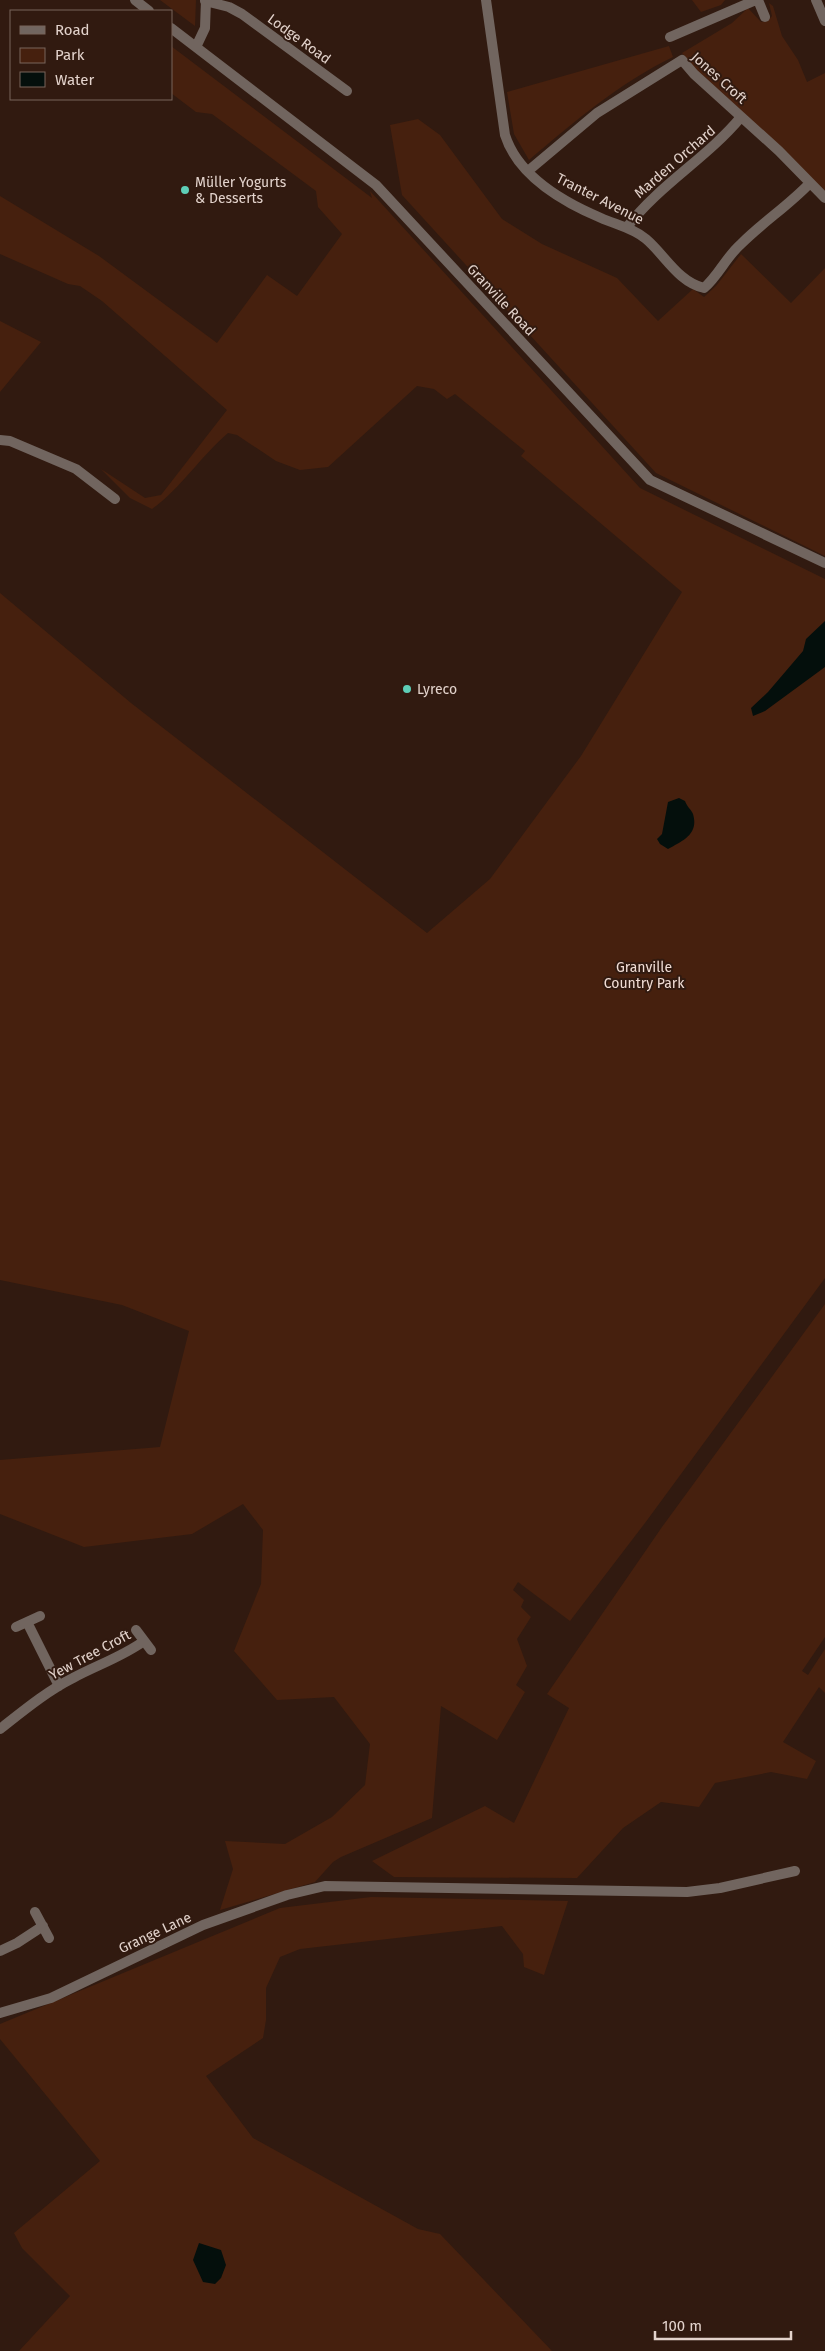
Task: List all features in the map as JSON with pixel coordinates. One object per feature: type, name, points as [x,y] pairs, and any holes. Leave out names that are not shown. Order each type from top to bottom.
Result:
[{"type":"street","points":[[134,0],[148,10]]},
{"type":"street","name":"Lodge Road","points":[[196,47],[205,28],[206,0],[230,6],[347,91]]},
{"type":"street","name":"Tranter Avenue","points":[[486,0],[505,135],[509,147],[528,171],[555,194],[600,218],[627,227],[647,239],[684,280],[704,288],[713,280],[740,244],[788,206],[810,183]]},
{"type":"street","points":[[670,37],[757,0],[765,17]]},
{"type":"street","points":[[816,0],[825,21]]},
{"type":"street","name":"Granville Road","points":[[172,29],[376,185],[650,480],[825,563]]},
{"type":"street","name":"Jones Croft","points":[[528,171],[597,113],[682,60],[694,74],[779,151],[825,198]]},
{"type":"street","name":"Marden Orchard","points":[[627,227],[641,208],[725,137],[741,117]]},
{"type":"street","points":[[0,440],[10,441],[76,469],[115,499]]},
{"type":"street","points":[[16,1627],[40,1616]]},
{"type":"street","points":[[27,1622],[59,1686]]},
{"type":"street","points":[[136,1630],[151,1650]]},
{"type":"street","name":"Yew Tree Croft","points":[[0,1729],[59,1686],[128,1653],[144,1641]]},
{"type":"street","name":"Grange Lane","points":[[0,2013],[51,1998],[203,1925],[287,1895],[325,1886],[687,1892],[720,1888],[795,1871]]},
{"type":"street","points":[[35,1912],[50,1938]]},
{"type":"street","points":[[0,1951],[17,1943],[43,1926]]},
{"type":"green space","points":[[160,0],[196,0],[195,26]]},
{"type":"green space","points":[[692,0],[725,0],[721,5],[701,12]]},
{"type":"green space","points":[[769,3],[773,6],[782,36],[798,60],[807,82],[825,73],[825,191],[706,82],[682,53],[732,23],[748,8],[761,22],[768,21],[772,16]]},
{"type":"green space","points":[[669,46],[673,57],[653,67],[616,91],[529,160],[514,134],[507,92]]},
{"type":"green space","name":"Granville Country Park","points":[[172,47],[372,198],[370,191],[640,488],[825,579],[825,1278],[645,1523],[570,1621],[518,1582],[513,1590],[524,1600],[521,1607],[531,1617],[517,1639],[527,1666],[516,1685],[525,1692],[497,1740],[441,1706],[432,1818],[341,1857],[333,1862],[315,1882],[220,1910],[233,1869],[225,1841],[285,1844],[332,1817],[365,1785],[370,1744],[334,1697],[277,1700],[234,1651],[261,1584],[263,1530],[243,1504],[192,1534],[84,1547],[0,1514],[0,1460],[160,1447],[189,1331],[122,1305],[0,1280],[0,593],[131,703],[427,933],[490,879],[581,756],[682,592],[521,456],[525,451],[455,394],[447,399],[434,389],[417,386],[328,467],[300,470],[276,461],[237,435],[228,433],[172,492],[152,509],[130,498],[101,469],[145,498],[161,495],[227,410],[102,301],[80,286],[68,284],[0,254],[0,196],[99,256],[217,343],[267,275],[297,296],[342,234],[318,207],[316,191],[212,114],[196,112],[172,94]]},
{"type":"green space","points":[[418,119],[440,135],[502,219],[542,244],[617,278],[658,321],[693,289],[704,297],[716,286],[741,254],[791,303],[825,268],[825,556],[656,473],[402,195],[390,125]]},
{"type":"green space","points":[[0,321],[41,342],[0,392]]},
{"type":"green space","points":[[825,1304],[825,1637],[802,1671],[808,1675],[825,1649],[825,1693],[819,1687],[783,1742],[816,1761],[807,1779],[771,1772],[715,1783],[699,1807],[661,1802],[623,1828],[577,1878],[394,1877],[372,1861],[485,1806],[514,1823],[569,1708],[547,1694],[662,1527]]},
{"type":"green space","points":[[371,1897],[568,1901],[544,1975],[524,1967],[523,1954],[502,1926],[300,1949],[280,1957],[266,1988],[266,2020],[263,2038],[206,2076],[253,2138],[418,2229],[440,2234],[552,2351],[19,2351],[70,2296],[22,2248],[14,2233],[100,2161],[0,2039],[0,2024],[280,1908]]},
{"type":"water","points":[[825,621],[825,667],[765,711],[753,716],[751,708],[768,692],[803,651],[806,639]]},
{"type":"water","points":[[679,798],[685,801],[692,812],[694,827],[688,836],[668,849],[660,844],[657,839],[662,834],[668,802]]},
{"type":"water","points":[[199,2243],[221,2250],[226,2265],[221,2278],[215,2284],[203,2282],[193,2260]]},
{"type":"place","name":"Müller Yogurts & Desserts","points":[[185,190]]},
{"type":"place","name":"Lyreco","points":[[407,689]]}]
